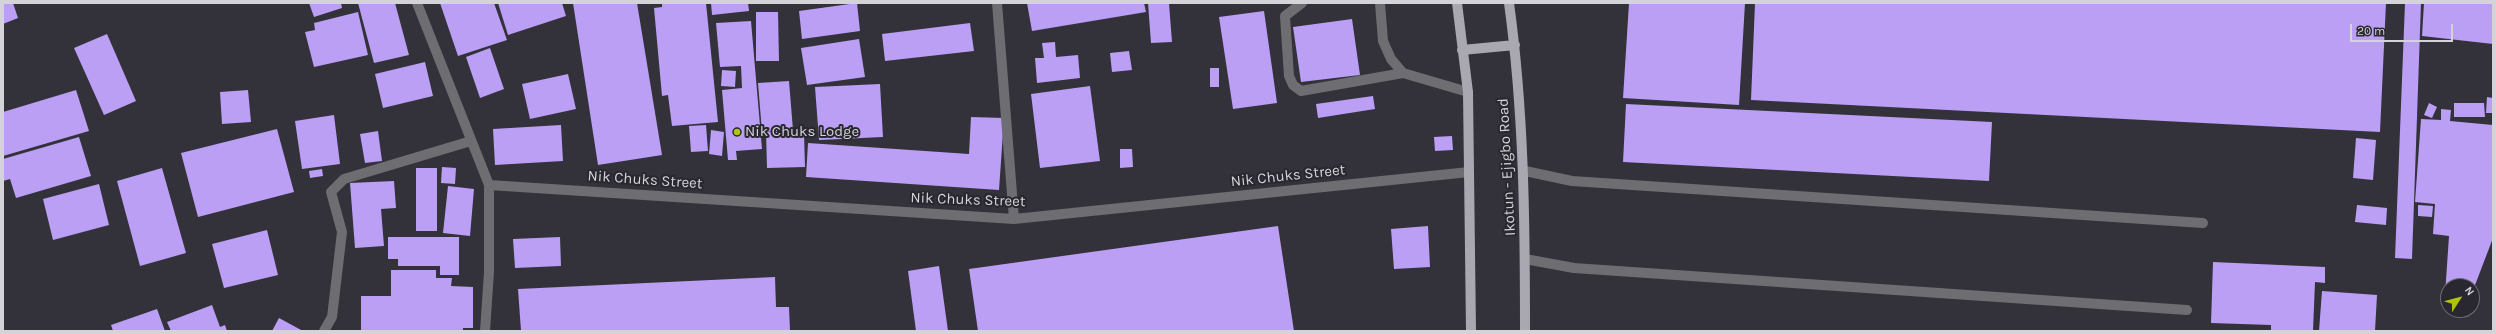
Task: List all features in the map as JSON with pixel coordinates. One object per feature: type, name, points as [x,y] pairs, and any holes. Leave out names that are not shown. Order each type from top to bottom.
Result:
[{"type":"main road","points":[[1457,3],[1468,92],[1471,331]]},
{"type":"main road","name":"Ikotun - Ejigbo Road","points":[[1509,3],[1515,45],[1525,171],[1525,331]]},
{"type":"main road","points":[[1462,50],[1515,45]]},
{"type":"street","points":[[417,3],[488,185],[489,272],[485,331]]},
{"type":"street","points":[[997,3],[1014,220]]},
{"type":"street","points":[[1302,3],[1286,16],[1290,76],[1293,84],[1301,92],[1403,73],[1468,92]]},
{"type":"street","points":[[1380,3],[1383,41],[1391,59],[1403,73]]},
{"type":"street","points":[[324,331],[332,317],[342,232],[331,192],[344,179],[471,141]]},
{"type":"street","points":[[1525,171],[1572,181],[2202,222]]},
{"type":"street","name":"Nik Chuks Street","points":[[488,185],[1014,220],[1469,172]]},
{"type":"street","points":[[1525,259],[1574,268],[2187,310]]},
{"type":"building","points":[[3,3],[13,3],[18,18],[3,24]]},
{"type":"building","points":[[309,3],[341,3],[342,8],[314,17]]},
{"type":"building","points":[[358,3],[395,3],[409,55],[374,63]]},
{"type":"building","points":[[440,3],[494,3],[507,40],[458,56]]},
{"type":"building","points":[[498,3],[562,3],[566,16],[508,35]]},
{"type":"building","points":[[573,3],[637,3],[662,155],[598,165]]},
{"type":"building","points":[[662,3],[706,3],[718,122],[672,126],[668,95],[662,96],[654,8],[662,7]]},
{"type":"building","points":[[711,3],[748,3],[749,11],[712,15]]},
{"type":"building","points":[[857,3],[860,31],[802,39],[799,11]]},
{"type":"building","points":[[1027,3],[1144,3],[1146,12],[1032,31]]},
{"type":"building","points":[[1148,3],[1169,3],[1172,42],[1151,43]]},
{"type":"building","points":[[1629,3],[1745,3],[1739,105],[1623,98]]},
{"type":"building","points":[[1755,3],[2386,3],[2380,132],[1751,100]]},
{"type":"building","points":[[2405,3],[2421,3],[2412,259],[2395,258]]},
{"type":"building","points":[[2424,3],[2493,3],[2493,44],[2422,36]]},
{"type":"building","points":[[1264,11],[1277,103],[1233,109],[1219,17]]},
{"type":"building","points":[[358,12],[368,55],[314,67],[305,32],[315,30],[314,23]]},
{"type":"building","points":[[756,12],[778,12],[779,61],[756,61]]},
{"type":"building","points":[[1352,19],[1360,75],[1301,82],[1293,27]]},
{"type":"building","points":[[751,21],[762,149],[736,151],[737,160],[728,160],[722,90],[742,88],[741,66],[720,67],[716,23]]},
{"type":"building","points":[[970,23],[974,51],[885,61],[882,34]]},
{"type":"building","points":[[107,34],[136,101],[104,115],[74,48]]},
{"type":"building","points":[[859,39],[865,77],[807,85],[801,48]]},
{"type":"building","points":[[1055,42],[1056,57],[1078,55],[1080,78],[1037,83],[1035,58],[1044,58],[1042,43]]},
{"type":"building","points":[[490,48],[504,89],[480,98],[466,57]]},
{"type":"building","points":[[1129,51],[1132,70],[1112,72],[1110,53]]},
{"type":"building","points":[[425,62],[433,96],[383,108],[375,74]]},
{"type":"building","points":[[1210,68],[1219,68],[1219,87],[1210,87]]},
{"type":"building","points":[[722,70],[736,71],[735,87],[721,86]]},
{"type":"building","points":[[568,74],[576,109],[530,119],[522,84]]},
{"type":"building","points":[[789,81],[793,130],[762,132],[758,83]]},
{"type":"building","points":[[880,84],[883,137],[819,140],[815,87]]},
{"type":"building","points":[[1090,86],[1100,161],[1040,168],[1031,94]]},
{"type":"building","points":[[76,90],[89,131],[3,156],[3,112]]},
{"type":"building","points":[[248,90],[251,122],[222,124],[220,92]]},
{"type":"building","points":[[1373,96],[1375,109],[1318,118],[1316,104]]},
{"type":"building","points":[[2487,97],[2493,98],[2493,113],[2486,113]]},
{"type":"building","points":[[2429,103],[2437,107],[2432,118],[2424,115]]},
{"type":"building","points":[[2454,103],[2484,103],[2485,117],[2454,117]]},
{"type":"building","points":[[1626,104],[1992,122],[1989,181],[1623,162]]},
{"type":"building","points":[[2441,109],[2451,110],[2450,121],[2493,125],[2493,238],[2478,278],[2446,278],[2449,236],[2433,234],[2435,204],[2415,202],[2421,119],[2441,120]]},
{"type":"building","points":[[334,115],[340,164],[302,169],[295,121]]},
{"type":"building","points":[[971,117],[1004,118],[999,190],[806,177],[808,143],[969,154]]},
{"type":"building","points":[[561,125],[563,161],[495,165],[493,129]]},
{"type":"building","points":[[706,125],[708,151],[691,152],[689,126]]},
{"type":"building","points":[[277,129],[294,192],[198,217],[181,153]]},
{"type":"building","points":[[711,130],[724,132],[722,156],[709,154]]},
{"type":"building","points":[[378,131],[382,161],[365,163],[360,134]]},
{"type":"building","points":[[766,132],[804,132],[805,167],[767,168]]},
{"type":"building","points":[[1452,136],[1453,150],[1435,151],[1434,137]]},
{"type":"building","points":[[79,137],[91,176],[16,198],[10,179],[3,181],[3,159]]},
{"type":"building","points":[[2356,138],[2376,140],[2373,180],[2353,178]]},
{"type":"building","points":[[1120,149],[1132,149],[1133,167],[1120,168]]},
{"type":"building","points":[[442,167],[456,168],[455,184],[441,183]]},
{"type":"building","points":[[162,168],[186,253],[140,266],[117,181]]},
{"type":"building","points":[[416,168],[437,168],[437,231],[416,231]]},
{"type":"building","points":[[322,169],[323,176],[310,178],[309,171]]},
{"type":"building","points":[[394,181],[396,208],[381,209],[384,246],[355,248],[350,183]]},
{"type":"building","points":[[99,184],[109,225],[53,240],[43,199]]},
{"type":"building","points":[[448,186],[474,189],[470,236],[443,233]]},
{"type":"building","points":[[2357,205],[2387,208],[2386,225],[2355,222]]},
{"type":"building","points":[[2418,205],[2433,206],[2432,217],[2418,216]]},
{"type":"building","points":[[1278,226],[1294,331],[978,331],[969,269]]},
{"type":"building","points":[[1428,226],[1430,267],[1394,269],[1391,229]]},
{"type":"building","points":[[267,230],[278,275],[224,288],[212,244]]},
{"type":"building","points":[[388,237],[459,237],[459,275],[440,275],[440,266],[398,266],[398,259],[388,259]]},
{"type":"building","points":[[560,237],[561,266],[515,268],[513,239]]},
{"type":"building","points":[[2213,262],[2325,267],[2325,283],[2315,282],[2313,331],[2271,331],[2271,325],[2211,323]]},
{"type":"building","points":[[939,266],[948,331],[916,331],[908,271]]},
{"type":"building","points":[[391,270],[436,270],[436,278],[452,278],[451,286],[473,287],[473,328],[463,328],[463,331],[361,331],[361,296],[391,296]]},
{"type":"building","points":[[775,277],[776,307],[789,307],[790,331],[521,331],[518,289]]},
{"type":"building","points":[[2322,291],[2377,295],[2375,331],[2319,331]]},
{"type":"building","points":[[212,305],[220,327],[225,325],[227,331],[171,331],[167,322]]},
{"type":"building","points":[[157,309],[165,331],[113,331],[111,325]]},
{"type":"building","points":[[279,318],[303,331],[272,331]]},
{"type":"place","name":"Nik Chuks Lodge","points":[[737,132]]}]
